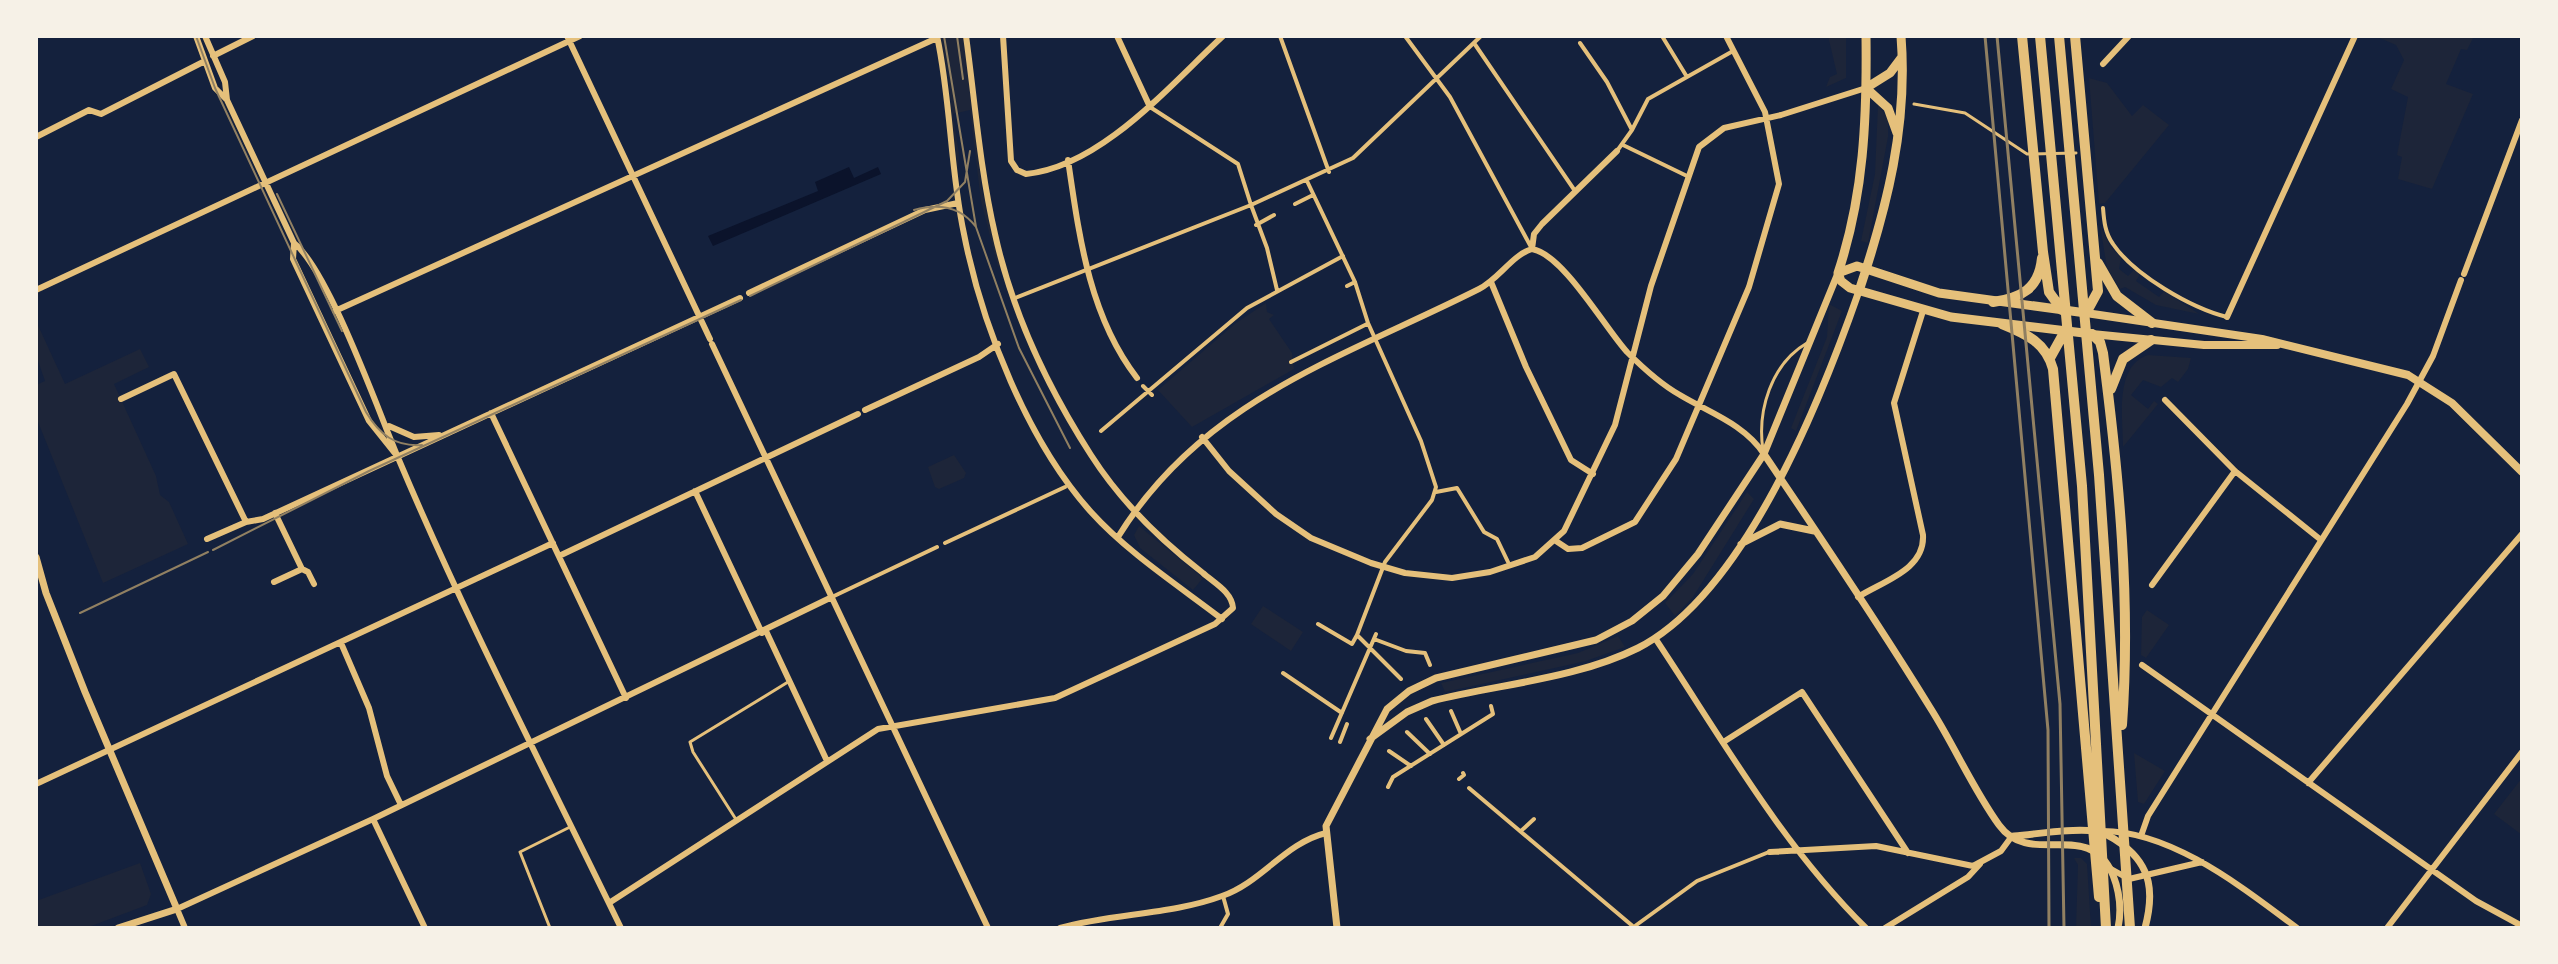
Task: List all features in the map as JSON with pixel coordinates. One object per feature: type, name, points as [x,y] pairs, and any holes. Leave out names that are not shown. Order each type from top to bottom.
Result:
[{"type":"highway","points":[[2022,36],[2043,252],[2049,292],[2062,310]]},
{"type":"highway","points":[[2040,36],[2074,403],[2095,806]]},
{"type":"highway","points":[[2059,36],[2092,401],[2130,928]]},
{"type":"highway","points":[[2075,36],[2097,296],[2086,313]]},
{"type":"highway","points":[[1993,302],[2020,297],[2030,288],[2041,268],[2043,252]]},
{"type":"highway","points":[[2095,257],[2117,296],[2152,323]]},
{"type":"highway","points":[[2002,324],[2036,341],[2050,358],[2065,481],[2105,928]]},
{"type":"highway","points":[[2050,358],[2065,331]]},
{"type":"highway","points":[[2092,334],[2101,345],[2110,399],[2125,601],[2119,759]]},
{"type":"highway","points":[[2110,399],[2114,375],[2123,359],[2151,340]]},
{"type":"main road","points":[[1866,36],[1861,187],[1838,273],[1844,284],[1923,311],[2002,324],[2230,346],[2282,345]]},
{"type":"main road","points":[[1859,291],[1889,194],[1899,138],[1901,36]]},
{"type":"main road","points":[[1866,88],[1890,73],[1902,56]]},
{"type":"main road","points":[[1866,88],[1888,108],[1899,138]]},
{"type":"main road","points":[[1838,273],[1850,266],[1917,288],[2282,345],[2393,370],[2420,381],[2452,403],[2522,472]]},
{"type":"main road","points":[[2062,310],[2092,334]]},
{"type":"main road","points":[[2065,331],[2086,313]]},
{"type":"street","points":[[196,36],[215,88],[227,100]]},
{"type":"street","points":[[205,36],[225,82],[227,100],[294,243],[307,253],[335,311],[385,421],[397,457],[621,928]]},
{"type":"street","points":[[213,56],[253,36]]},
{"type":"street","points":[[36,290],[580,36]]},
{"type":"street","points":[[609,903],[878,729],[1055,698],[1222,619],[1233,608],[1230,596],[1161,540],[1101,469],[1072,422],[1033,344],[1015,298],[991,217],[966,36]]},
{"type":"street","points":[[1003,36],[1010,153],[1017,170],[1033,173],[1068,160],[1150,107],[1223,36]]},
{"type":"street","points":[[1117,36],[1150,107],[1238,164],[1244,173],[1256,225],[1267,248],[1277,290]]},
{"type":"street","points":[[1280,36],[1329,172]]},
{"type":"street","points":[[1405,36],[1455,107],[1532,249]]},
{"type":"street","points":[[1015,298],[1329,172],[1361,152],[1481,36]]},
{"type":"street","points":[[1662,36],[1687,77]]},
{"type":"street","points":[[1556,541],[1568,549],[1582,548],[1631,526],[1676,459],[1749,287],[1776,200],[1777,168],[1767,118],[1726,36]]},
{"type":"street","points":[[2103,64],[2129,36]]},
{"type":"street","points":[[2103,208],[2112,243],[2131,263],[2196,307],[2227,317],[2355,36]]},
{"type":"street","points":[[335,311],[937,37],[958,203],[974,276],[998,344],[1053,462],[1092,513],[1222,619]]},
{"type":"street","points":[[568,39],[988,928]]},
{"type":"street","points":[[1474,43],[1575,191]]},
{"type":"street","points":[[1580,43],[1607,82],[1632,130]]},
{"type":"street","points":[[1532,249],[1535,231],[1623,145],[1648,99],[1733,51]]},
{"type":"street","points":[[36,137],[89,110],[101,114],[205,61]]},
{"type":"street","points":[[1202,437],[1229,471],[1270,510],[1311,538],[1383,567],[1430,578],[1481,574],[1535,557],[1556,541],[1593,474],[1618,416],[1632,356],[1687,176],[1699,147],[1715,132],[1866,88]]},
{"type":"street","points":[[2141,836],[2148,816],[2420,381],[2522,120]]},
{"type":"street","points":[[1623,145],[1687,176]]},
{"type":"street","points":[[1068,160],[1088,270],[1108,330],[1137,378]]},
{"type":"street","points":[[1307,181],[1355,282],[1368,323],[1429,459],[1436,492]]},
{"type":"street","points":[[1276,194],[1281,203]]},
{"type":"street","points":[[1295,204],[1313,195]]},
{"type":"street","points":[[749,293],[925,210],[958,203]]},
{"type":"street","points":[[1315,216],[1322,212]]},
{"type":"street","points":[[1256,225],[1274,215]]},
{"type":"street","points":[[294,243],[293,259],[369,421],[397,457]]},
{"type":"street","points":[[1118,537],[1134,511],[1202,437],[1299,377],[1374,337],[1491,282],[1523,252],[1532,249],[1544,252],[1570,279],[1632,356],[1675,393],[1748,432],[1930,707],[1994,817],[2012,836],[2040,845],[2085,846],[2100,853],[2118,887],[2121,910],[2118,928]]},
{"type":"street","points":[[1101,431],[1216,335],[1277,290],[1343,256]]},
{"type":"street","points":[[1337,928],[1326,833],[1329,819],[1387,709],[1409,691],[1436,678],[1596,640],[1645,612],[1684,574],[1764,454],[1838,273]]},
{"type":"street","points":[[1347,286],[1355,282]]},
{"type":"street","points":[[1491,282],[1526,367],[1571,460],[1593,474]]},
{"type":"street","points":[[1370,739],[1418,706],[1601,663],[1655,638],[1688,614],[1781,479],[1800,443],[1859,291]]},
{"type":"street","points":[[207,539],[275,513],[740,298]]},
{"type":"street","points":[[1858,597],[1917,562],[1923,550],[1923,535],[1894,403],[1923,311]]},
{"type":"street","points":[[1291,362],[1368,323]]},
{"type":"street","points":[[559,556],[979,357],[998,344]]},
{"type":"street","points":[[121,399],[174,374],[246,522]]},
{"type":"street","points":[[1143,386],[1150,393]]},
{"type":"street","points":[[2165,400],[2235,471],[2321,540]]},
{"type":"street","points":[[491,413],[626,698]]},
{"type":"street","points":[[385,421],[398,432],[414,437],[450,432]]},
{"type":"street","points":[[2152,585],[2235,471]]},
{"type":"street","points":[[945,543],[1065,487]]},
{"type":"street","points":[[1318,624],[1352,644],[1383,567],[1436,492],[1457,488],[1484,532],[1497,539],[1508,562]]},
{"type":"street","points":[[695,491],[827,761]]},
{"type":"street","points":[[275,513],[302,569],[308,572],[314,584]]},
{"type":"street","points":[[1737,547],[1780,524],[1793,524],[1816,532]]},
{"type":"street","points":[[2308,783],[2522,534]]},
{"type":"street","points":[[36,784],[553,543]]},
{"type":"street","points":[[118,928],[177,909],[373,819],[937,547]]},
{"type":"street","points":[[36,557],[46,593],[185,928]]},
{"type":"street","points":[[274,582],[302,569]]},
{"type":"street","points":[[36,576],[46,593]]},
{"type":"street","points":[[1357,635],[1401,679]]},
{"type":"street","points":[[1331,738],[1375,637],[1406,651],[1425,653],[1430,665]]},
{"type":"street","points":[[1655,638],[1823,886],[1866,928]]},
{"type":"street","points":[[341,643],[369,708],[387,776],[401,805]]},
{"type":"street","points":[[2142,665],[2476,901],[2522,926]]},
{"type":"street","points":[[1283,673],[1342,713]]},
{"type":"street","points":[[1725,741],[1802,692],[1908,853]]},
{"type":"street","points":[[1388,787],[1393,777],[1493,714],[1491,706]]},
{"type":"street","points":[[1451,711],[1461,734]]},
{"type":"street","points":[[1339,719],[1350,726],[1340,742]]},
{"type":"street","points":[[1426,719],[1444,745]]},
{"type":"street","points":[[1407,732],[1430,754]]},
{"type":"street","points":[[1389,751],[1411,766]]},
{"type":"street","points":[[2387,928],[2522,752]]},
{"type":"street","points":[[1393,762],[1396,756]]},
{"type":"street","points":[[1459,779],[1463,773]]},
{"type":"street","points":[[1469,788],[1634,928],[1697,881],[1770,852],[1810,852],[1864,846],[1964,865],[1980,864]]},
{"type":"street","points":[[373,819],[425,928]]},
{"type":"street","points":[[1521,831],[1534,819]]},
{"type":"street","points":[[2012,836],[2123,830],[2229,876],[2297,928]]},
{"type":"street","points":[[2096,831],[2134,855],[2149,876],[2151,899],[2145,928]]},
{"type":"street","points":[[1060,928],[1223,896],[1253,881],[1303,841],[1326,833]]},
{"type":"street","points":[[1885,928],[1968,877],[1980,864],[2001,851],[2012,836]]},
{"type":"street","points":[[2110,868],[2129,879],[2202,862]]},
{"type":"street","points":[[1220,928],[1228,914],[1223,896]]},
{"type":"lane","points":[[1914,104],[1965,113],[2027,154],[2076,153]]},
{"type":"lane","points":[[1764,454],[1760,421],[1763,407],[1784,360],[1811,341]]},
{"type":"lane","points":[[737,821],[693,752],[690,742],[789,681]]},
{"type":"lane","points":[[550,928],[520,852],[572,826]]},
{"type":"shaded area","points":[[940,36],[963,36],[982,189],[1001,266],[998,267],[981,201],[970,110],[953,114],[959,154],[958,174],[948,76]]},
{"type":"shaded area","points":[[1828,36],[1846,36],[1846,78],[1826,87],[1830,77],[1837,74]]},
{"type":"shaded area","points":[[2375,36],[2474,36],[2467,50],[2461,49],[2446,84],[2473,94],[2432,189],[2398,179],[2402,157],[2397,155],[2408,97],[2391,89],[2404,60],[2396,45]]},
{"type":"shaded area","points":[[2089,78],[2107,83],[2132,116],[2143,105],[2169,125],[2105,203],[2099,204]]},
{"type":"shaded area","points":[[1878,105],[1888,119],[1888,137],[1868,243],[1861,241],[1875,174]]},
{"type":"shaded area","points":[[849,167],[854,178],[878,167],[881,174],[713,246],[708,236],[818,191],[815,182]]},
{"type":"shaded area","points":[[2100,225],[2110,246],[2121,258],[2119,269],[2128,276],[2134,270],[2140,274],[2136,281],[2159,297],[2164,291],[2199,314],[2156,305],[2125,287],[2120,289],[2107,268]]},
{"type":"shaded area","points":[[1266,303],[1267,312],[1274,315],[1269,319],[1292,353],[1294,369],[1192,427],[1158,390],[1236,323]]},
{"type":"shaded area","points":[[1829,304],[1842,311],[1796,431],[1791,428],[1827,337]]},
{"type":"shaded area","points":[[36,321],[65,384],[140,349],[149,367],[114,384],[156,476],[160,495],[169,502],[188,544],[103,583],[36,417],[36,385],[45,381],[36,355]]},
{"type":"shaded area","points":[[2148,355],[2191,358],[2188,369],[2178,382],[2172,378],[2161,387],[2143,380],[2131,395],[2148,409],[2154,401],[2158,404],[2123,447],[2125,381],[2137,361]]},
{"type":"shaded area","points":[[954,455],[966,473],[964,478],[939,489],[935,487],[928,467]]},
{"type":"shaded area","points":[[1747,492],[1754,499],[1693,597],[1675,616],[1665,603],[1693,574]]},
{"type":"shaded area","points":[[1139,526],[1203,578],[1193,590],[1140,548],[1134,535]]},
{"type":"shaded area","points":[[1263,606],[1303,632],[1291,651],[1251,624]]},
{"type":"shaded area","points":[[2147,610],[2169,625],[2146,658],[2141,655],[2142,617]]},
{"type":"shaded area","points":[[1618,636],[1625,647],[1586,661],[1445,692],[1441,683],[1578,653]]},
{"type":"shaded area","points":[[2134,753],[2165,771],[2144,804],[2138,802]]},
{"type":"shaded area","points":[[2522,778],[2522,835],[2494,814]]},
{"type":"shaded area","points":[[2074,858],[2081,858],[2087,864],[2091,928],[2076,928],[2078,865]]},
{"type":"shaded area","points":[[140,863],[151,894],[147,905],[86,928],[36,928],[36,901]]},
{"type":"tram line","points":[[196,36],[215,88],[366,412],[376,427],[389,438],[404,444],[422,445]]},
{"type":"tram line","points":[[944,36],[976,227]]},
{"type":"tram line","points":[[957,36],[963,79]]},
{"type":"tram line","points":[[750,296],[947,201],[965,182],[970,151]]},
{"type":"tram line","points":[[277,194],[342,331]]},
{"type":"tram line","points":[[914,210],[949,208],[964,215],[976,227],[1019,348],[1070,448]]},
{"type":"tram line","points":[[213,550],[369,471],[741,300]]},
{"type":"tram line","points":[[80,613],[208,552]]},
{"type":"railway","points":[[1985,36],[2048,730],[2049,928]]},
{"type":"railway","points":[[1997,36],[2060,704],[2064,928]]}]
